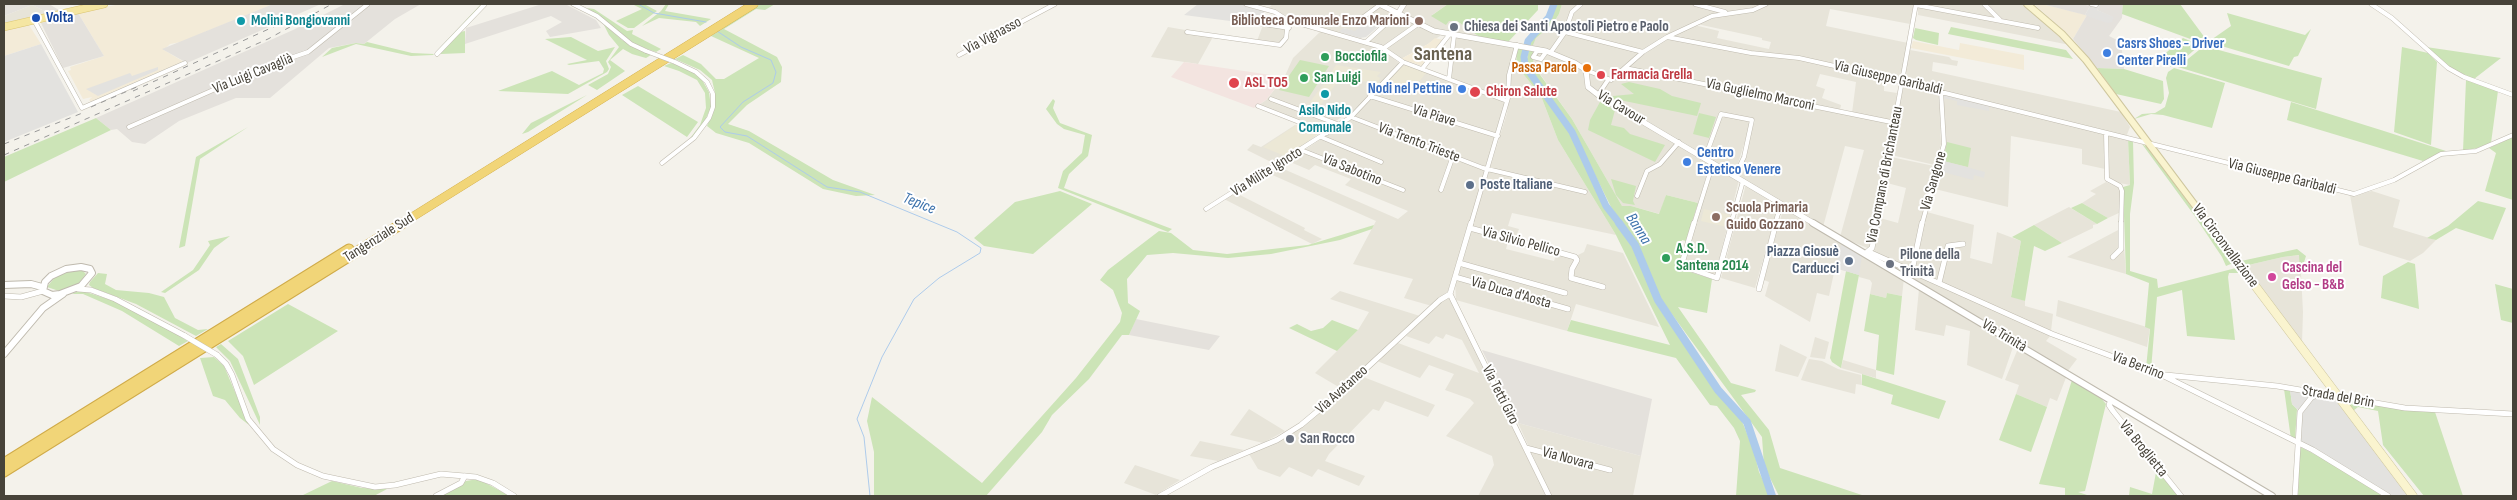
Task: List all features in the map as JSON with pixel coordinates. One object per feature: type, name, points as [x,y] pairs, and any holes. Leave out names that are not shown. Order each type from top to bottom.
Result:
[{"type":"highway","name":"Tangenziale Sud","points":[[4,463],[745,4]]},
{"type":"highway","name":"Tangenziale Sud","points":[[4,472],[754,4]]},
{"type":"main road","points":[[4,27],[36,22],[48,17],[104,4]]},
{"type":"main road","name":"Via Circonvallazione","points":[[2027,4],[2079,52],[2413,496]]},
{"type":"street","name":"Via Luigi Cavaglià","points":[[129,127],[270,65],[308,52],[319,45],[351,15],[368,4]]},
{"type":"street","points":[[437,54],[485,4]]},
{"type":"street","points":[[573,4],[597,16],[632,44],[696,72],[707,82],[713,94],[713,107],[709,118],[694,138],[662,163]]},
{"type":"street","name":"Via Vignasso","points":[[958,55],[1055,4]]},
{"type":"street","points":[[1246,4],[1265,9],[1288,20],[1384,48],[1402,62],[1507,101]]},
{"type":"street","points":[[1265,9],[1271,4]]},
{"type":"street","points":[[1358,21],[1380,4],[1399,12],[1418,24],[1451,36],[1518,45],[1551,52],[1608,80]]},
{"type":"street","points":[[1366,42],[1399,12],[1404,4]]},
{"type":"street","points":[[1551,52],[1564,32],[1572,12],[1581,4]]},
{"type":"street","points":[[1695,4],[1729,13]]},
{"type":"street","points":[[1598,95],[1608,80],[1611,80],[1643,52],[1666,36],[1707,18],[1753,10],[1766,4]]},
{"type":"street","points":[[1916,4],[2038,28]]},
{"type":"street","name":"Via Compans di Brichanteau","points":[[1866,252],[1872,248],[1916,4]]},
{"type":"street","points":[[1984,4],[2001,21]]},
{"type":"street","points":[[2372,4],[2392,18],[2448,68],[2464,77],[2513,95]]},
{"type":"street","points":[[1187,32],[1280,45],[1286,38],[1289,28],[1288,20]]},
{"type":"street","points":[[36,22],[82,108],[185,63]]},
{"type":"street","points":[[1251,22],[1289,28]]},
{"type":"street","points":[[1384,48],[1418,24]]},
{"type":"street","points":[[1564,32],[1643,52]]},
{"type":"street","points":[[1422,69],[1451,36]]},
{"type":"street","points":[[1449,79],[1451,36]]},
{"type":"street","name":"Via Giuseppe Garibaldi","points":[[1666,36],[1751,53],[1804,59],[1903,81],[2354,194],[2394,180],[2441,154],[2476,151],[2513,135]]},
{"type":"street","points":[[1450,294],[1498,136],[1507,101],[1509,75],[1518,45]]},
{"type":"street","name":"Via Milite Ignoto","points":[[1206,209],[1351,117],[1402,62]]},
{"type":"street","name":"Via Guglielmo Marconi","points":[[1625,68],[1896,123]]},
{"type":"street","name":"Via Cavour","points":[[1586,70],[1586,85],[1598,95],[1679,142]]},
{"type":"street","name":"Via Sangone","points":[[1912,270],[1923,217],[1944,144],[1941,90]]},
{"type":"street","name":"Via Piave","points":[[1370,96],[1498,136]]},
{"type":"street","points":[[1271,99],[1340,125]]},
{"type":"street","name":"Via Milite Ignoto","points":[[1258,106],[1327,133]]},
{"type":"street","points":[[1705,158],[1721,114],[1752,120],[1744,157],[1735,176]]},
{"type":"street","name":"Via Trento Trieste","points":[[1351,117],[1488,169],[1585,192]]},
{"type":"street","points":[[2106,133],[2107,179],[2120,186],[2122,191],[2121,249],[2113,257]]},
{"type":"street","points":[[1321,137],[1381,162]]},
{"type":"street","points":[[1638,196],[1648,171],[1660,164],[1669,151],[1679,142]]},
{"type":"street","name":"Via Trinità","points":[[1679,142],[1784,206],[1877,258],[2272,496]]},
{"type":"street","name":"Via Sabotino","points":[[1301,150],[1403,190]]},
{"type":"street","points":[[1441,190],[1453,156]]},
{"type":"street","points":[[1713,163],[1683,263],[1687,269],[1717,278],[1743,181]]},
{"type":"street","points":[[1760,289],[1778,214],[1784,206]]},
{"type":"street","name":"Via Silvio Pellico","points":[[1470,228],[1575,257],[1577,260],[1572,268],[1571,278],[1602,287]]},
{"type":"street","points":[[1939,283],[1948,246],[1963,244]]},
{"type":"street","name":"Via Berrino","points":[[1877,258],[1912,270],[2052,334],[2162,375],[2332,461],[2388,496]]},
{"type":"street","points":[[1459,262],[1565,293]]},
{"type":"street","points":[[4,285],[21,284],[51,276],[66,269],[86,267],[92,273],[86,282],[43,308]]},
{"type":"street","points":[[4,354],[43,308],[46,302],[44,291],[51,276]]},
{"type":"street","name":"Via Duca d'Aosta","points":[[1455,277],[1568,309]]},
{"type":"street","points":[[86,282],[91,290]]},
{"type":"street","points":[[21,284],[44,291]]},
{"type":"street","points":[[4,296],[21,297],[44,291],[91,290],[131,306],[185,336],[217,355],[226,364],[248,419],[273,449],[297,466],[323,476],[374,487],[395,486],[441,474],[465,476],[485,479],[514,496]]},
{"type":"street","name":"Via Tetti Giro","points":[[1450,294],[1549,496]]},
{"type":"street","name":"Via Avataneo","points":[[1160,496],[1212,467],[1277,440],[1301,425],[1343,390],[1440,300],[1450,294]]},
{"type":"street","name":"Strada del Brin","points":[[2162,375],[2320,392],[2405,408],[2436,408],[2513,414]]},
{"type":"street","points":[[2295,496],[2300,412],[2311,398],[2320,392]]},
{"type":"street","name":"Via Broglietta","points":[[2111,400],[2109,405],[2113,411],[2181,496]]},
{"type":"street","name":"Via Novara","points":[[1526,448],[1610,470]]},
{"type":"street","points":[[436,496],[461,483],[465,476]]},
{"type":"street","points":[[1167,492],[1172,496]]},
{"type":"shaded area","points":[[4,4],[49,4],[59,10],[49,13],[32,5],[4,16]]},
{"type":"shaded area","points":[[120,4],[273,4],[181,42],[170,44],[164,50],[184,62],[92,103],[89,100],[92,97],[83,99],[68,71],[71,70],[70,67],[104,56],[78,13]]},
{"type":"shaded area","points":[[273,4],[321,4],[187,63],[162,49]]},
{"type":"shaded area","points":[[345,4],[421,4],[395,19],[364,44],[356,43],[329,48],[270,98],[236,98],[179,121],[145,144],[132,142],[117,129],[111,130],[96,118],[293,30]]},
{"type":"shaded area","points":[[542,4],[565,4],[596,20],[601,28],[550,37],[546,31],[562,22],[551,16],[465,44],[466,28]]},
{"type":"shaded area","points":[[1198,4],[1242,4],[1266,10],[1253,24],[1184,15]]},
{"type":"shaded area","points":[[1273,4],[1379,5],[1356,22],[1363,25],[1355,32],[1344,28],[1339,33],[1294,20],[1267,9]]},
{"type":"shaded area","points":[[1406,4],[1448,4],[1432,15],[1465,25],[1466,28],[1481,38],[1440,33],[1440,36],[1428,44],[1401,59],[1385,48],[1418,25],[1401,13]]},
{"type":"shaded area","points":[[1562,4],[1579,4],[1572,9],[1564,31],[1551,51],[1532,46],[1536,38],[1552,25],[1559,14]]},
{"type":"shaded area","points":[[1583,4],[1694,4],[1724,12],[1707,17],[1664,37],[1642,52],[1565,32],[1574,12]]},
{"type":"shaded area","points":[[1699,4],[1764,4],[1755,8],[1731,12]]},
{"type":"shaded area","points":[[1768,4],[1914,4],[1910,24],[1830,9],[1826,26],[1908,43],[1900,80],[1829,63],[1761,54],[1670,36],[1694,25],[1719,31],[1717,38],[1769,49],[1771,42],[1762,40],[1762,38],[1697,24],[1719,16],[1764,7]]},
{"type":"shaded area","points":[[1918,4],[1982,4],[1998,19]]},
{"type":"shaded area","points":[[1988,4],[2024,4],[2070,45],[1918,15],[1918,6],[2002,22]]},
{"type":"shaded area","points":[[2034,4],[2042,4],[2087,15],[2073,39]]},
{"type":"shaded area","points":[[2042,4],[2082,4],[2090,6],[2085,15]]},
{"type":"shaded area","points":[[2082,4],[2104,4],[2100,5],[2097,10],[2114,17],[2112,22],[2107,23],[2085,15],[2090,6]]},
{"type":"shaded area","points":[[2123,4],[2122,18],[2109,36],[2121,42],[2124,69],[2097,68],[2073,39],[2087,15],[2110,16],[2097,10],[2100,5]]},
{"type":"shaded area","points":[[32,5],[49,13],[4,23],[4,16]]},
{"type":"shaded area","points":[[1380,5],[1397,13],[1381,25],[1362,18]]},
{"type":"shaded area","points":[[78,13],[104,56],[63,68],[41,23]]},
{"type":"shaded area","points":[[1398,14],[1417,24],[1384,47],[1371,42],[1370,39]]},
{"type":"shaded area","points":[[1363,19],[1379,26],[1366,37],[1360,38],[1339,32],[1343,28],[1355,31],[1362,25],[1358,23]]},
{"type":"shaded area","points":[[19,25],[29,25],[41,44],[4,56],[4,29]]},
{"type":"shaded area","points":[[1263,25],[1287,29],[1283,43],[1257,41]]},
{"type":"shaded area","points":[[1168,27],[1214,35],[1198,64],[1151,57]]},
{"type":"shaded area","points":[[1323,29],[1381,48],[1399,63],[1349,117],[1343,116],[1323,130],[1259,105],[1266,100],[1284,78],[1293,58]]},
{"type":"shaded area","points":[[1565,33],[1641,53],[1625,69],[1893,123],[1870,249],[1840,237],[1864,150],[1845,146],[1823,227],[1739,176],[1755,119],[1719,112],[1704,156],[1599,95],[1607,80],[1598,93],[1591,89],[1586,77],[1590,73],[1553,52]]},
{"type":"shaded area","points":[[1456,37],[1515,46],[1507,99],[1451,79]]},
{"type":"shaded area","points":[[1435,38],[1443,40],[1422,66],[1401,59],[1428,44]]},
{"type":"shaded area","points":[[1665,38],[1757,55],[1787,57],[1884,78],[1884,91],[1897,93],[1893,121],[1852,113],[1856,82],[1820,74],[1816,86],[1825,89],[1822,98],[1841,105],[1840,110],[1627,68]]},
{"type":"shaded area","points":[[1913,41],[1959,50],[1960,43],[2024,55],[2024,70],[1911,48]]},
{"type":"shaded area","points":[[41,44],[78,112],[4,142],[4,56]]},
{"type":"shaded area","points":[[1534,49],[1551,53],[1584,70],[1585,86],[1590,91],[1710,164],[1698,203],[1666,195],[1660,214],[1631,206],[1622,206],[1572,119],[1533,64]]},
{"type":"shaded area","points":[[1910,50],[1949,57],[1952,60],[1958,61],[1957,66],[1933,62],[1932,71],[2121,112],[2130,127],[2126,137],[1904,81]]},
{"type":"shaded area","points":[[1513,61],[1541,96],[1558,140],[1616,235],[1512,213],[1508,226],[1519,229],[1515,239],[1509,238],[1506,249],[1554,261],[1557,252],[1574,257],[1584,252],[1587,244],[1623,253],[1659,327],[1576,304],[1567,331],[1456,300],[1455,281],[1507,113]]},
{"type":"shaded area","name":"ASL TO5","points":[[1184,62],[1284,77],[1266,100],[1254,108],[1171,77]]},
{"type":"shaded area","points":[[1406,64],[1506,103],[1498,134],[1371,96],[1399,67]]},
{"type":"shaded area","points":[[1336,65],[1381,72],[1377,76],[1380,78],[1378,84],[1329,75]]},
{"type":"shaded area","points":[[1407,65],[1427,72],[1409,94],[1382,85],[1400,67]]},
{"type":"shaded area","points":[[158,67],[158,70],[98,96],[86,89],[130,73],[132,76]]},
{"type":"shaded area","points":[[1328,78],[1339,80],[1320,106],[1310,102]]},
{"type":"shaded area","points":[[1904,82],[1939,91],[1941,144],[1935,165],[1891,155]]},
{"type":"shaded area","points":[[1942,92],[2105,133],[2105,169],[2082,164],[2082,149],[2011,136],[2008,207],[1935,189],[1946,145]]},
{"type":"shaded area","points":[[1943,92],[2007,109],[2007,111],[1989,107],[1989,111],[1957,105],[1957,101],[1943,98]]},
{"type":"shaded area","points":[[1370,97],[1497,137],[1487,167],[1353,116]]},
{"type":"shaded area","points":[[1722,115],[1751,122],[1735,173],[1708,158]]},
{"type":"shaded area","points":[[1351,119],[1486,170],[1448,291],[1432,306],[1404,298],[1413,279],[1353,264],[1376,221],[1268,173],[1279,167],[1398,219],[1408,211],[1345,185],[1351,179],[1315,165],[1309,170],[1288,161]]},
{"type":"shaded area","points":[[1295,125],[1318,134],[1277,165],[1247,150],[1253,144],[1261,147]]},
{"type":"shaded area","points":[[1296,125],[1318,134],[1287,157],[1263,147]]},
{"type":"shaded area","points":[[2107,134],[2128,139],[2130,185],[2109,181],[2107,178]]},
{"type":"shaded area","points":[[1891,157],[1934,166],[1911,269],[1874,252],[1880,218],[1898,223],[1906,188],[1887,183]]},
{"type":"shaded area","points":[[1940,160],[1985,172],[1984,178],[1974,175],[1973,180],[1943,172],[1944,164],[1939,163]]},
{"type":"shaded area","points":[[1714,165],[1739,180],[1715,276],[1686,266],[1683,262]]},
{"type":"shaded area","points":[[2106,182],[2121,189],[2121,212],[2108,218],[2082,203],[2096,194],[2090,191]]},
{"type":"shaded area","points":[[1746,184],[1779,204],[1755,288],[1721,278]]},
{"type":"shaded area","points":[[2372,191],[2400,200],[2393,227],[2436,240],[2423,253],[2410,261],[2359,245],[2350,195]]},
{"type":"shaded area","points":[[1236,193],[1305,228],[1304,230],[1322,239],[1312,244],[1224,199]]},
{"type":"shaded area","points":[[2069,207],[2097,224],[2093,225],[2093,228],[2062,243],[2034,225]]},
{"type":"shaded area","name":"Scuola Primaria Guido Gozzano","points":[[1704,209],[1730,215],[1727,227],[1701,221]]},
{"type":"shaded area","points":[[1788,209],[1904,278],[1902,296],[1887,293],[1886,298],[1870,294],[1872,283],[1870,280],[1835,268],[1829,296],[1817,293],[1810,322],[1765,296],[1769,282],[1764,280],[1782,213]]},
{"type":"shaded area","points":[[1927,212],[1974,225],[1970,258],[1992,264],[1997,232],[2021,241],[2011,296],[2025,301],[2025,306],[2053,314],[2051,331],[1913,270]]},
{"type":"shaded area","points":[[2120,229],[2123,233],[2126,274],[2067,257]]},
{"type":"shaded area","name":"Piazza Giosuè Carducci","points":[[1842,242],[1862,255],[1859,275],[1835,268]]},
{"type":"shaded area","points":[[2300,255],[2303,312],[2302,343],[2244,266]]},
{"type":"shaded area","points":[[1880,257],[2052,334],[2046,341],[2077,359],[2067,372],[1877,259]]},
{"type":"shaded area","points":[[1919,289],[2014,344],[2002,379],[1967,365],[1970,331],[1946,325],[1944,336],[1915,330]]},
{"type":"shaded area","points":[[1340,291],[1420,316],[1342,389],[1315,373],[1358,330],[1369,312],[1330,299]]},
{"type":"shaded area","points":[[1445,297],[1450,299],[1546,496],[1478,496],[1494,465],[1492,456],[1446,436],[1474,403],[1470,399],[1445,390],[1454,374],[1429,365],[1420,378],[1377,361],[1398,343],[1479,373],[1462,340],[1446,334],[1443,339],[1436,336],[1429,344],[1406,336]]},
{"type":"shaded area","points":[[2058,300],[2150,328],[2147,347],[2056,316]]},
{"type":"shaded area","points":[[1136,319],[1220,336],[1209,350],[1129,335]]},
{"type":"shaded area","points":[[1815,337],[1829,342],[1825,359],[1810,357]]},
{"type":"shaded area","points":[[1780,344],[1807,357],[1798,377],[1775,371]]},
{"type":"shaded area","points":[[2019,346],[2067,375],[2057,401],[2050,398],[2047,407],[2016,394],[2019,385],[2005,380]]},
{"type":"shaded area","points":[[1482,350],[1652,399],[1641,456],[1518,423]]},
{"type":"shaded area","points":[[1809,359],[1822,361],[1838,369],[1861,375],[1862,385],[1856,384],[1855,394],[1801,380]]},
{"type":"shaded area","points":[[1843,360],[1876,370],[1876,378],[1841,368]]},
{"type":"shaded area","points":[[1361,376],[1435,405],[1428,417],[1385,401],[1379,411],[1373,409],[1329,454],[1325,461],[1365,476],[1359,486],[1318,469],[1312,477],[1289,467],[1280,477],[1258,469],[1249,454],[1283,438]]},
{"type":"shaded area","points":[[2290,389],[2333,396],[2410,496],[2390,496],[2301,441],[2302,414],[2292,404]]},
{"type":"shaded area","points":[[1249,409],[1285,431],[1263,443],[1230,435]]},
{"type":"shaded area","points":[[1518,423],[1641,456],[1633,496],[1551,496]]},
{"type":"shaded area","points":[[1200,441],[1244,450],[1218,461],[1190,456]]},
{"type":"shaded area","points":[[1135,465],[1180,480],[1156,495],[1124,483]]},
{"type":"green space","points":[[481,4],[484,4],[434,54]]},
{"type":"green space","points":[[632,4],[644,4],[657,11],[634,28],[628,28],[616,21],[642,9]]},
{"type":"green space","points":[[666,4],[669,4],[665,11],[711,19],[700,26],[696,22],[659,18],[642,26],[661,11]]},
{"type":"green space","points":[[760,4],[775,4],[765,10],[756,9],[724,29],[777,57],[782,67],[781,82],[747,105],[728,124],[749,131],[833,180],[875,195],[856,196],[823,189],[749,143],[716,133],[707,126],[715,106],[712,80],[700,70],[675,59],[683,55],[701,64],[716,79],[724,79],[759,58],[711,36]]},
{"type":"green space","points":[[1448,4],[1538,4],[1538,10],[1508,42],[1481,38],[1457,21],[1449,21],[1446,25],[1431,16]]},
{"type":"green space","points":[[1556,4],[1562,4],[1559,14],[1552,25],[1536,38],[1533,45],[1529,45],[1537,32],[1551,17]]},
{"type":"green space","points":[[2123,4],[2180,4],[2208,42],[2204,44],[2122,14]]},
{"type":"green space","points":[[587,8],[594,9],[627,31],[633,30],[632,34],[661,49],[656,52],[636,45]]},
{"type":"green space","points":[[2227,13],[2305,35],[2311,29],[2298,56],[2294,57],[2289,66],[2208,42],[2231,26]]},
{"type":"green space","points":[[603,23],[622,40],[651,55],[646,58],[623,49],[610,60],[625,71],[597,90],[588,85],[608,74],[611,67],[608,62],[619,47],[609,35]]},
{"type":"green space","points":[[1951,27],[2066,50],[2073,59],[1948,34]]},
{"type":"green space","points":[[1915,28],[1939,33],[1938,45],[1913,38]]},
{"type":"green space","points":[[465,31],[465,53],[441,54],[440,52],[460,32]]},
{"type":"green space","points":[[571,37],[598,51],[615,47],[606,61],[609,69],[607,72],[568,94],[498,91],[552,71],[579,85],[603,73],[604,69],[599,61],[567,64],[587,60],[545,39]]},
{"type":"green space","points":[[2183,38],[2200,45],[2177,65],[2171,67],[2160,58]]},
{"type":"green space","points":[[367,42],[412,53],[434,54],[411,56],[356,44],[322,57],[332,48]]},
{"type":"green space","points":[[2204,46],[2322,78],[2316,109],[2178,67]]},
{"type":"green space","points":[[1517,47],[1523,48],[1522,67],[1548,98],[1568,129],[1605,206],[1631,244],[1661,310],[1718,393],[1740,416],[1754,451],[1759,472],[1771,496],[1736,496],[1740,441],[1734,428],[1717,406],[1710,405],[1676,358],[1567,331],[1571,320],[1670,345],[1616,235],[1558,140],[1541,96],[1516,65]]},
{"type":"green space","points":[[2402,47],[2428,53],[2437,62],[2431,145],[2394,132]]},
{"type":"green space","points":[[2426,47],[2501,58],[2474,79],[2450,68]]},
{"type":"green space","points":[[1529,49],[1534,50],[1533,65],[1572,119],[1622,206],[1631,206],[1659,214],[1666,195],[1698,203],[1686,241],[1682,240],[1679,251],[1683,253],[1679,264],[1684,270],[1712,279],[1707,313],[1678,307],[1731,383],[1756,390],[1755,392],[1741,395],[1769,430],[1780,468],[1865,496],[1779,496],[1764,466],[1762,437],[1660,298],[1634,243],[1611,207],[1574,133],[1529,69],[1527,59]]},
{"type":"green space","name":"San Luigi","points":[[1300,60],[1329,66],[1309,97],[1279,90]]},
{"type":"green space","points":[[671,63],[686,68],[701,78],[709,92],[711,107],[703,125],[688,141],[700,125],[706,108],[705,93],[697,80],[664,66]]},
{"type":"green space","points":[[2097,68],[2124,69],[2163,81],[2164,99],[2161,104],[2116,94]]},
{"type":"green space","points":[[2174,68],[2225,83],[2212,128],[2163,115],[2151,114],[2134,119],[2142,114],[2155,113],[2165,107],[2169,93],[2166,78],[2168,72]]},
{"type":"green space","points":[[2466,80],[2498,91],[2491,143],[2463,151]]},
{"type":"green space","points":[[1629,82],[1660,89],[1672,96],[1701,103],[1697,116],[1615,99],[1611,101],[1603,97],[1634,94],[1621,84]]},
{"type":"green space","points":[[638,86],[698,122],[687,137],[622,95]]},
{"type":"green space","points":[[587,95],[528,132],[522,134],[531,123]]},
{"type":"green space","points":[[1053,99],[1055,101],[1053,108],[1060,123],[1092,135],[1088,156],[1069,174],[1064,188],[1172,229],[1168,232],[1058,188],[1063,171],[1082,153],[1085,135],[1064,129],[1057,124],[1046,109]]},
{"type":"green space","points":[[1600,102],[1615,110],[1611,125],[1624,128],[1630,134],[1665,145],[1655,162],[1588,130],[1590,120]]},
{"type":"green space","points":[[2291,102],[2446,151],[2423,161],[2287,120]]},
{"type":"green space","points":[[1699,113],[1716,117],[1709,138],[1693,134]]},
{"type":"green space","points":[[96,118],[111,130],[4,182],[4,157]]},
{"type":"green space","points":[[248,127],[200,159],[185,246],[179,248],[196,157]]},
{"type":"green space","points":[[2513,137],[2513,200],[2485,191],[2496,153],[2489,148]]},
{"type":"green space","points":[[2128,139],[2133,141],[2134,183],[2130,214],[2130,271],[2157,279],[2158,288],[2236,268],[2240,273],[2229,273],[2228,277],[2235,340],[2187,336],[2182,290],[2157,297],[2151,370],[2146,368],[2150,329],[2145,327],[2149,283],[2126,274],[2123,187],[2130,185]]},
{"type":"green space","points":[[1947,142],[1971,148],[1968,167],[1943,161]]},
{"type":"green space","points":[[2142,144],[2147,147],[2233,263],[2226,266],[2194,215]]},
{"type":"green space","points":[[1611,179],[1636,186],[1633,201],[1635,205],[1623,203],[1616,195]]},
{"type":"green space","points":[[1060,191],[1092,204],[1033,254],[984,246],[974,238],[1015,202]]},
{"type":"green space","points":[[2478,201],[2506,208],[2493,240],[2456,228],[2436,240],[2427,238],[2448,226]]},
{"type":"green space","points":[[2082,203],[2108,218],[2097,224],[2071,208]]},
{"type":"green space","points":[[1374,225],[1372,229],[1340,240],[1271,254],[1228,258],[1173,253],[1147,255],[1127,279],[1128,303],[1140,311],[1129,335],[1122,335],[1089,379],[1052,415],[1042,432],[986,496],[874,496],[874,452],[867,421],[872,397],[982,483],[1076,378],[1120,322],[1122,313],[1113,290],[1100,280],[1108,270],[1159,231],[1171,233],[1193,250],[1227,254],[1308,245]]},
{"type":"green space","points":[[2034,225],[2062,243],[2045,251],[2034,246],[2025,301],[2011,297],[2021,241],[2012,237]]},
{"type":"green space","points":[[230,236],[214,248],[199,270],[165,293],[161,292],[193,270],[210,245],[208,241]]},
{"type":"green space","points":[[2297,249],[2306,256],[2300,275],[2299,255],[2244,266],[2241,261]]},
{"type":"green space","points":[[2408,262],[2415,264],[2419,309],[2381,298],[2383,276]]},
{"type":"green space","points":[[72,270],[82,270],[86,274],[78,284],[59,291],[47,287],[55,277]]},
{"type":"green space","points":[[1846,271],[1859,275],[1841,368],[1832,362],[1830,358]]},
{"type":"green space","points":[[98,273],[107,274],[105,284],[116,290],[149,293],[164,297],[175,318],[198,330],[208,329],[196,336],[136,304],[93,288],[89,285],[90,282]]},
{"type":"green space","points":[[2495,284],[2513,289],[2513,323],[2501,320]]},
{"type":"green space","points":[[80,290],[123,304],[188,341],[179,346],[122,311],[83,294],[72,294]]},
{"type":"green space","points":[[1887,293],[1902,296],[1894,375],[1876,370],[1879,335],[1864,331],[1870,294],[1886,298]]},
{"type":"green space","points":[[288,304],[338,331],[254,385],[243,356],[228,341]]},
{"type":"green space","points":[[1332,320],[1358,330],[1337,351],[1289,328],[1297,324],[1311,331],[1323,328]]},
{"type":"green space","points":[[221,344],[238,359],[260,417],[260,425],[230,361],[216,347]]},
{"type":"green space","points":[[214,357],[224,366],[249,425],[240,418],[225,400],[213,396],[200,358]]},
{"type":"green space","points":[[1862,374],[1946,401],[1939,419],[1891,404],[1893,395],[1862,385]]},
{"type":"green space","points":[[2072,380],[2100,397],[2106,404],[2085,491],[2078,492],[2090,496],[2065,496],[2065,488],[2039,484]]},
{"type":"green space","points":[[2284,389],[2290,389],[2292,404],[2297,409],[2295,440],[2291,439]]},
{"type":"green space","points":[[2016,394],[2047,407],[2031,452],[1999,440]]},
{"type":"green space","points":[[2343,398],[2435,412],[2463,496],[2424,496],[2383,445],[2378,411],[2358,407],[2353,411]]},
{"type":"green space","points":[[2300,447],[2337,465],[2385,496],[2298,496]]},
{"type":"green space","points":[[2157,467],[2179,496],[2129,496],[2130,487],[2152,494]]},
{"type":"green space","points":[[478,479],[510,496],[439,496],[466,481]]},
{"type":"green space","points":[[332,481],[362,488],[387,489],[374,496],[301,496]]},
{"type":"waterway","name":"Tepice","points":[[638,4],[654,13],[706,22]]},
{"type":"waterway","name":"Banna","points":[[1554,4],[1549,17],[1528,41],[1524,57],[1525,66],[1572,132],[1606,206],[1620,224]]},
{"type":"waterway","name":"Tepice","points":[[717,31],[741,47],[771,60],[776,72],[773,83],[743,102],[720,127],[725,132],[747,136],[827,187],[860,192],[957,232],[981,248],[980,253],[939,278],[914,299],[882,357],[857,419],[864,437],[870,496]]},
{"type":"waterway","name":"Banna","points":[[1619,223],[1635,245],[1658,300],[1718,390],[1747,422],[1772,496]]},
{"type":"railway","points":[[4,155],[268,39],[332,4]]},
{"type":"railway","points":[[133,91],[295,17]]},
{"type":"railway","points":[[91,107],[139,86]]},
{"type":"railway","points":[[4,144],[85,112]]},
{"type":"place","name":"Volta","points":[[36,18]]},
{"type":"place","name":"Molini Bongiovanni","points":[[241,21]]},
{"type":"place","name":"Biblioteca Comunale Enzo Marioni","points":[[1419,21]]},
{"type":"place","name":"Chiesa dei Santi Apostoli Pietro e Paolo","points":[[1454,27]]},
{"type":"place","name":"Casrs Shoes - Driver Center Pirelli","points":[[2107,53]]},
{"type":"place","name":"Bocciofila","points":[[1325,57]]},
{"type":"place","name":"Passa Parola","points":[[1587,68]]},
{"type":"place","name":"Farmacia Grella","points":[[1601,75]]},
{"type":"place","name":"San Luigi","points":[[1304,78]]},
{"type":"place","name":"ASL TO5","points":[[1234,83]]},
{"type":"place","name":"Nodi nel Pettine","points":[[1462,89]]},
{"type":"place","name":"Chiron Salute","points":[[1475,92]]},
{"type":"place","name":"Asilo Nido Comunale","points":[[1325,94]]},
{"type":"place","name":"Centro Estetico Venere","points":[[1687,162]]},
{"type":"place","name":"Poste Italiane","points":[[1470,185]]},
{"type":"place","name":"Scuola Primaria Guido Gozzano","points":[[1716,217]]},
{"type":"place","name":"A.S.D. Santena 2014","points":[[1666,258]]},
{"type":"place","name":"Piazza Giosuè Carducci","points":[[1849,261]]},
{"type":"place","name":"Pilone della Trinità","points":[[1890,264]]},
{"type":"place","name":"Cascina del Gelso - B&B","points":[[2272,277]]},
{"type":"place","name":"San Rocco","points":[[1290,439]]},
{"type":"district","name":"Santena","points":[[1443,55]]}]
